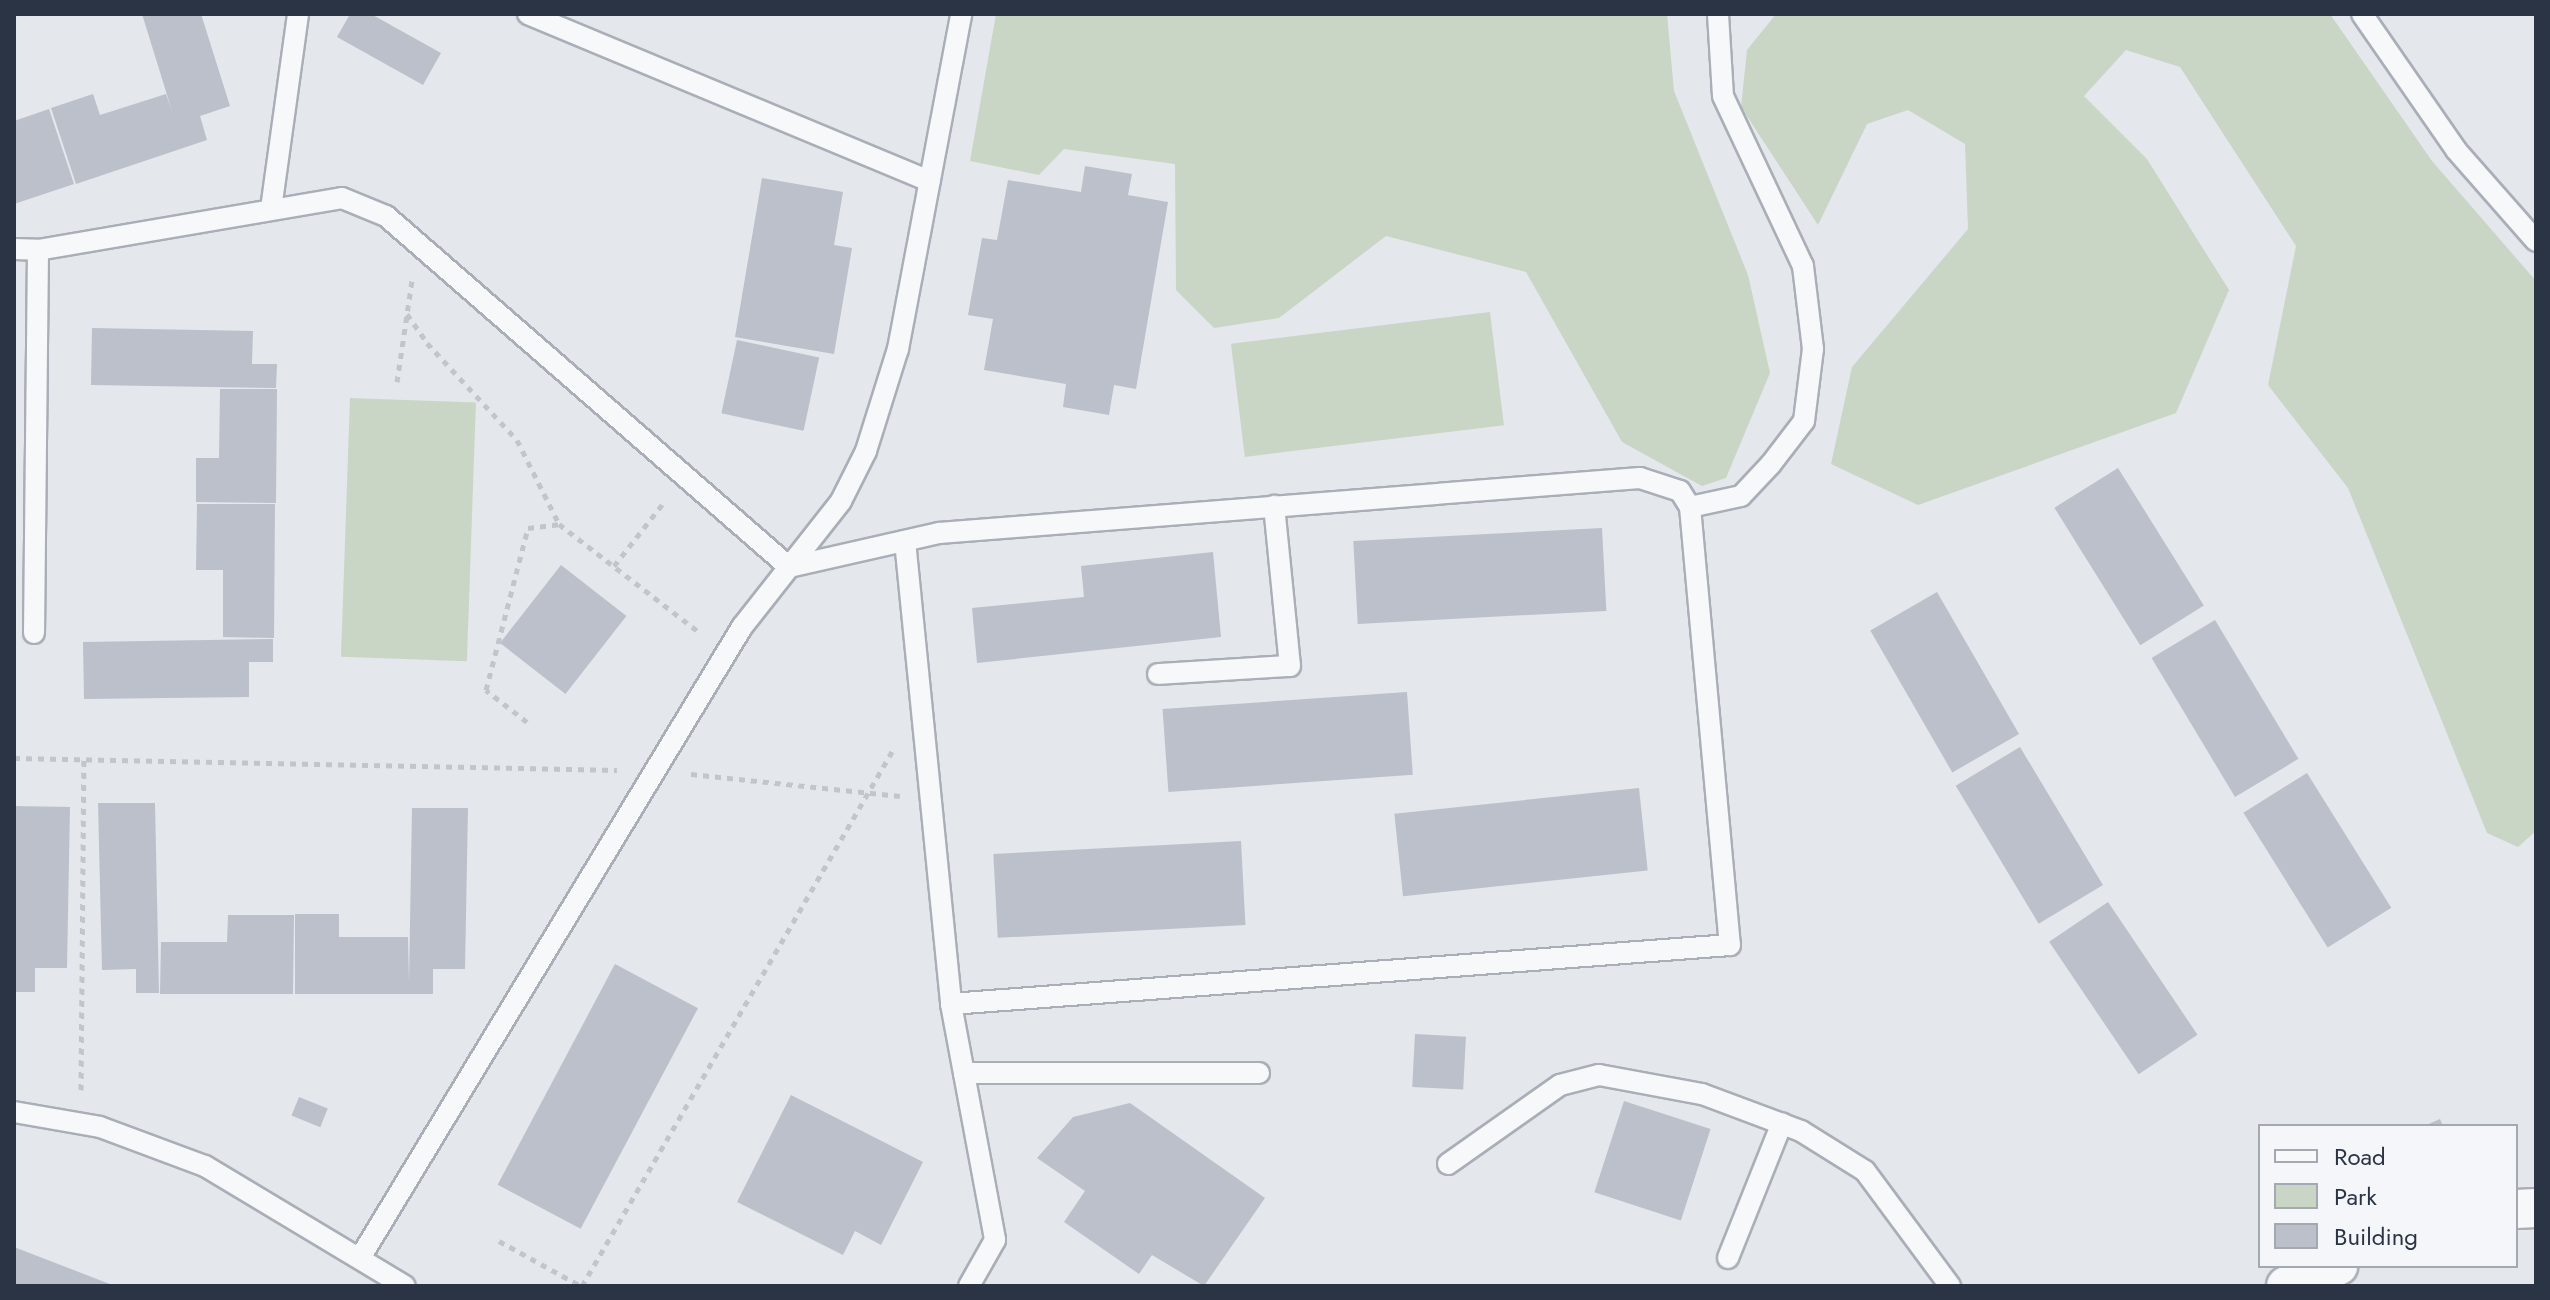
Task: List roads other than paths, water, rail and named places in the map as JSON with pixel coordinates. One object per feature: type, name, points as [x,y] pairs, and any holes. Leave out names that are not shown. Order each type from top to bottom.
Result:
[{"type":"street","points":[[2286,1286],[2333,1268]]},
{"type":"lane","points":[[271,209],[298,14]]},
{"type":"lane","points":[[528,14],[553,19],[930,181]]},
{"type":"lane","points":[[360,1258],[726,653],[841,501],[866,451],[898,349],[961,14]]},
{"type":"lane","points":[[1690,507],[1741,496],[1771,464],[1804,421],[1813,349],[1803,266],[1723,96],[1718,14]]},
{"type":"lane","points":[[2362,14],[2456,150],[2536,241]]},
{"type":"lane","points":[[14,249],[38,250],[342,198],[386,216],[418,239],[789,567]]},
{"type":"lane","points":[[34,633],[38,250]]},
{"type":"lane","points":[[789,567],[939,533],[1640,478],[1680,491],[1690,507],[1730,945],[951,1004]]},
{"type":"lane","points":[[1158,674],[1290,666],[1274,506]]},
{"type":"lane","points":[[905,541],[951,1004],[995,1240],[969,1286]]},
{"type":"lane","points":[[964,1073],[1259,1073]]},
{"type":"lane","points":[[1448,1164],[1560,1085],[1599,1075],[1702,1094],[1782,1123],[1865,1171],[1950,1286]]},
{"type":"lane","points":[[14,1112],[81,1123],[205,1166],[405,1286]]},
{"type":"lane","points":[[1728,1258],[1782,1123]]}]
